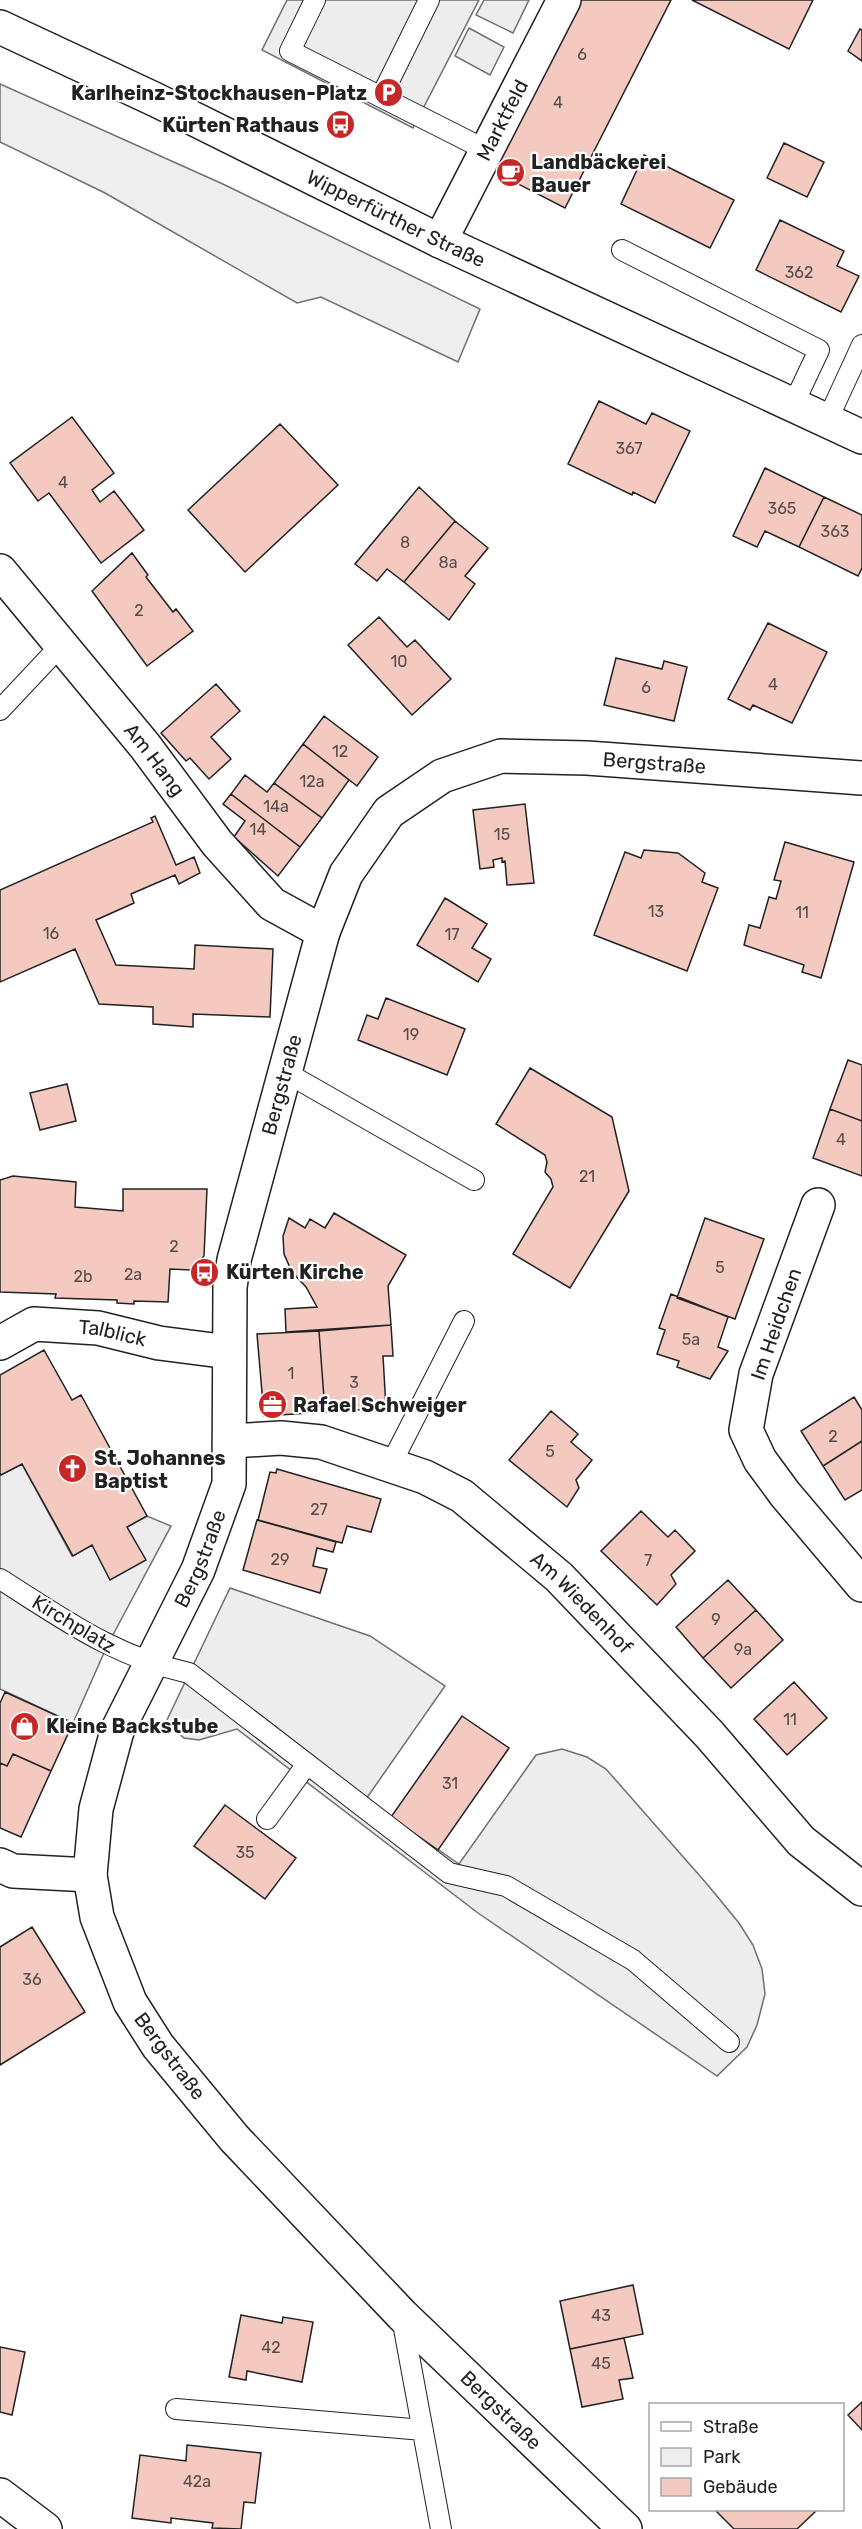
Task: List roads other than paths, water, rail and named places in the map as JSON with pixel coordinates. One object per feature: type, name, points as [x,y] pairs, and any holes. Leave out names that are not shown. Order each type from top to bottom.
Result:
[{"type":"main road","name":"Marktfeld","points":[[440,241],[564,0]]},
{"type":"main road","name":"Wipperfürther Straße","points":[[0,27],[156,100],[440,241],[862,437]]},
{"type":"main road","name":"Am Hang","points":[[0,571],[145,746],[217,843],[272,904],[323,932]]},
{"type":"main road","name":"Bergstraße","points":[[625,2529],[402,2315],[234,2138],[158,2046],[130,2002],[97,1917],[90,1875],[96,1809],[117,1731],[198,1570],[229,1484],[230,1287],[234,1260],[323,932],[346,874],[389,812],[442,776],[501,756],[587,758],[862,778]]},
{"type":"main road","name":"Im Heidchen","points":[[818,1205],[756,1374],[746,1430],[760,1460],[785,1494],[862,1586]]},
{"type":"main road","name":"Talblick","points":[[0,1343],[34,1324],[99,1328],[159,1343],[230,1352]]},
{"type":"main road","name":"Am Wiedenhof","points":[[231,1441],[281,1438],[321,1442],[425,1477],[462,1496],[559,1577],[709,1734],[801,1841],[862,1889]]},
{"type":"main road","points":[[0,1865],[13,1871],[90,1875]]},
{"type":"main road","points":[[0,2495],[34,2518],[45,2529]]},
{"type":"lane","points":[[315,0],[290,51],[486,150]]},
{"type":"lane","points":[[381,97],[429,0]]},
{"type":"lane","points":[[622,250],[819,350],[793,405]]},
{"type":"lane","points":[[827,421],[862,345]]},
{"type":"lane","points":[[0,710],[62,644]]},
{"type":"lane","points":[[285,1072],[474,1180]]},
{"type":"lane","points":[[391,1464],[464,1321]]},
{"type":"lane","name":"Kirchplatz","points":[[0,1579],[107,1646],[151,1665],[189,1673],[448,1874],[506,1886],[633,1960],[729,2042]]},
{"type":"lane","points":[[267,1819],[307,1764]]},
{"type":"lane","points":[[402,2315],[441,2529]]},
{"type":"lane","points":[[176,2409],[423,2430]]},
{"type":"place","name":"Karlheinz-Stockhausen-Platz","points":[[388,93]]},
{"type":"place","name":"Kürten Rathaus","points":[[340,125]]},
{"type":"place","name":"Landbäckerei Bauer","points":[[510,173]]},
{"type":"place","name":"Kürten Kirche","points":[[205,1272]]},
{"type":"place","name":"Rafael Schweiger","points":[[272,1405]]},
{"type":"place","name":"St. Johannes Baptist","points":[[73,1469]]},
{"type":"place","name":"Kleine Backstube","points":[[25,1726]]}]
